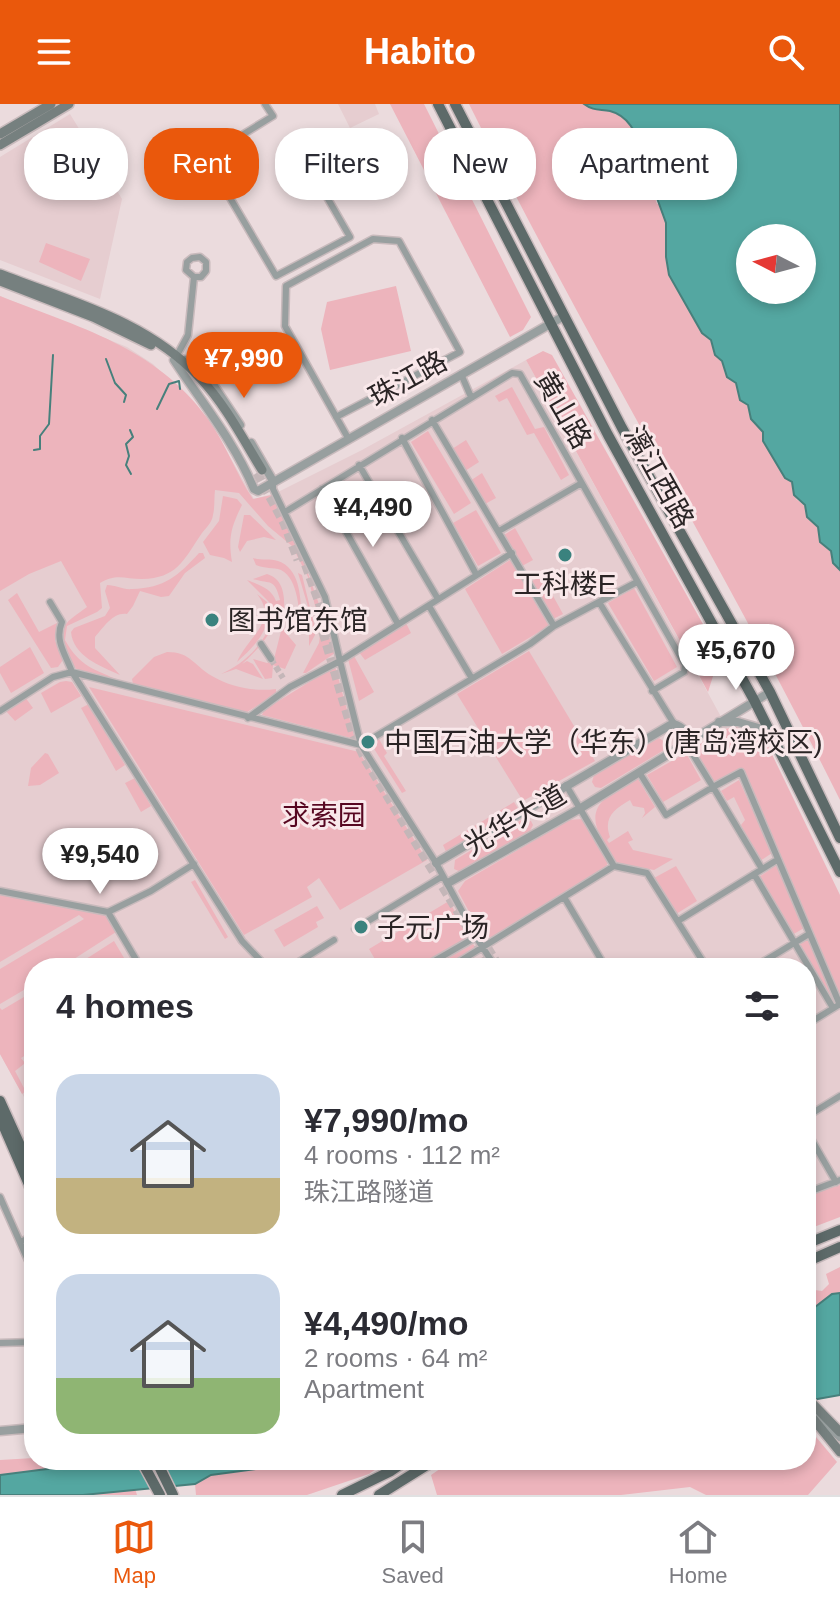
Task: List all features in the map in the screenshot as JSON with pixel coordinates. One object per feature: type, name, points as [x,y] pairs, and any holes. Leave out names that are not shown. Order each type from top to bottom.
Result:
[{"type":"main road","points":[[0,134],[51,104]]},
{"type":"main road","points":[[0,145],[69,104]]},
{"type":"main road","name":"漓江西路","points":[[438,104],[614,446],[754,700],[840,872]]},
{"type":"main road","name":"漓江西路","points":[[455,104],[622,428],[770,692],[840,838]]},
{"type":"main road","points":[[0,274],[105,314],[175,358],[188,369],[259,471]]},
{"type":"main road","points":[[0,281],[93,317],[175,358]]},
{"type":"main road","points":[[0,1101],[9,1141],[24,1162]]},
{"type":"main road","points":[[0,1118],[24,1174]]},
{"type":"main road","points":[[816,1240],[840,1230]]},
{"type":"main road","points":[[816,1258],[840,1247]]},
{"type":"main road","points":[[816,1412],[840,1435]]},
{"type":"main road","points":[[816,1417],[840,1452]]},
{"type":"main road","points":[[146,1470],[157,1492]]},
{"type":"main road","points":[[161,1470],[174,1494]]},
{"type":"main road","points":[[342,1495],[392,1470]]},
{"type":"main road","points":[[379,1495],[419,1470]]},
{"type":"street","points":[[265,104],[273,116],[206,157],[276,276],[350,237],[329,200]]},
{"type":"street","points":[[336,417],[460,352],[399,241],[373,239],[286,286],[285,326],[336,417],[348,438]]},
{"type":"street","points":[[175,358],[188,335],[194,277]]},
{"type":"street","name":"珠江路","points":[[273,481],[564,316]]},
{"type":"street","points":[[175,358],[196,366],[208,377],[273,481],[273,489],[325,597],[361,745],[436,863],[490,958]]},
{"type":"street","points":[[175,358],[227,437],[248,472],[254,489],[259,491],[273,481]]},
{"type":"street","name":"黄山路","points":[[285,512],[471,397],[512,373],[520,374],[685,665],[684,672],[652,691]]},
{"type":"street","points":[[461,374],[471,397]]},
{"type":"street","points":[[432,420],[554,626]]},
{"type":"street","points":[[402,438],[476,574]]},
{"type":"street","points":[[359,465],[438,599]]},
{"type":"street","points":[[499,531],[580,484]]},
{"type":"street","points":[[322,489],[398,624]]},
{"type":"street","points":[[248,718],[288,684],[340,661],[512,553]]},
{"type":"street","points":[[0,711],[53,677],[72,672],[361,745],[530,644],[554,626],[637,582]]},
{"type":"street","points":[[50,602],[62,622],[58,631],[59,643],[72,672],[242,941],[258,958]]},
{"type":"street","points":[[599,602],[762,869]]},
{"type":"street","points":[[429,606],[471,677]]},
{"type":"street","points":[[261,644],[271,659]]},
{"type":"street","name":"光华大道","points":[[355,929],[581,808],[770,692]]},
{"type":"street","points":[[718,722],[738,722],[769,731]]},
{"type":"street","points":[[672,724],[689,734],[701,734]]},
{"type":"street","name":"光华大道","points":[[436,863],[672,724]]},
{"type":"street","points":[[639,772],[666,815],[741,772],[838,1006]]},
{"type":"street","points":[[566,785],[614,866]]},
{"type":"street","points":[[678,921],[777,860]]},
{"type":"street","points":[[0,891],[108,912],[151,891],[194,864]]},
{"type":"street","points":[[466,958],[614,866],[647,873],[701,958]]},
{"type":"street","points":[[754,874],[804,958]]},
{"type":"street","points":[[564,897],[600,958]]},
{"type":"street","points":[[108,912],[135,958]]},
{"type":"street","points":[[769,958],[809,934]]},
{"type":"street","points":[[439,958],[476,937]]},
{"type":"street","points":[[305,958],[334,940]]},
{"type":"street","points":[[816,974],[838,1006]]},
{"type":"street","points":[[816,1019],[838,1006]]},
{"type":"street","points":[[816,1111],[840,1096]]},
{"type":"street","points":[[816,1146],[838,1181],[816,1189]]},
{"type":"street","points":[[0,1197],[24,1251]]},
{"type":"street","points":[[20,1242],[24,1240]]},
{"type":"street","points":[[0,1343],[24,1342]]},
{"type":"street","points":[[0,1431],[24,1429]]},
{"type":"shaded area","points":[[338,104],[375,104],[379,114],[350,128]]},
{"type":"shaded area","points":[[70,114],[79,128],[47,128]]},
{"type":"shaded area","points":[[24,142],[24,200],[122,200],[100,299],[0,260],[0,157]]},
{"type":"shaded area","name":"中国石油大学（华东）(唐岛湾校区)","points":[[0,296],[127,347],[153,364],[208,419],[254,499],[276,493],[362,450],[526,360],[743,757],[840,976],[840,1189],[816,1200],[816,958],[24,958],[24,1097],[0,1054]]},
{"type":"green space","points":[[390,104],[424,104],[436,128],[424,128],[424,170],[408,139],[408,128],[402,128]]},
{"type":"green space","points":[[469,104],[584,104],[623,117],[632,128],[552,128],[552,200],[656,200],[657,204],[661,203],[666,225],[666,259],[671,277],[718,352],[725,374],[736,383],[740,400],[748,405],[751,419],[763,432],[763,441],[792,482],[796,499],[813,518],[821,542],[831,551],[833,563],[840,570],[840,800],[749,625],[518,200],[536,200],[536,128],[481,128]]},
{"type":"green space","points":[[439,200],[472,200],[531,317],[523,330],[510,337]]},
{"type":"green space","points":[[46,243],[90,259],[81,281],[39,262]]},
{"type":"green space","points":[[396,286],[411,351],[330,370],[321,329],[327,302]]},
{"type":"green space","points":[[0,296],[114,342],[165,374],[187,394],[208,419],[253,499],[272,495],[299,548],[325,621],[319,622],[308,577],[292,546],[268,526],[239,493],[215,490],[211,521],[178,566],[154,578],[116,577],[100,583],[102,608],[67,626],[65,640],[76,656],[88,666],[121,681],[78,671],[64,645],[62,631],[68,622],[87,607],[61,561],[29,574],[0,591]]},
{"type":"green space","points":[[543,351],[552,355],[713,642],[709,671],[714,673],[708,692],[526,360]]},
{"type":"green space","points":[[512,387],[535,429],[544,427],[569,475],[561,480],[534,433],[527,435],[507,398],[499,402],[495,396]]},
{"type":"green space","points":[[428,431],[471,503],[454,514],[411,442]]},
{"type":"green space","points":[[466,440],[479,462],[465,471],[452,449]]},
{"type":"green space","points":[[482,473],[496,498],[485,504],[470,481]]},
{"type":"green space","points":[[223,496],[237,499],[242,505],[231,533],[232,562],[210,555],[203,542],[219,521]]},
{"type":"green space","points":[[476,510],[501,553],[478,566],[453,523]]},
{"type":"green space","points":[[244,515],[250,515],[276,540],[264,537],[247,541],[240,552],[238,547]]},
{"type":"green space","points":[[515,528],[533,560],[522,566],[504,535]]},
{"type":"green space","points":[[199,553],[203,553],[205,558],[185,573],[169,596],[140,591],[127,614],[113,618],[95,637],[95,648],[120,675],[89,659],[77,648],[71,632],[74,628],[105,616],[110,608],[105,591],[107,585],[129,589],[162,583],[177,574]]},
{"type":"green space","points":[[253,558],[278,561],[293,572],[299,591],[301,630],[295,588],[287,574],[256,565]]},
{"type":"green space","points":[[510,560],[549,626],[502,654],[465,589]]},
{"type":"green space","points":[[298,573],[302,575],[315,628],[309,646],[309,610]]},
{"type":"green space","points":[[267,574],[280,584],[284,595],[284,612],[278,612],[269,634],[242,664],[247,661],[253,664],[263,679],[236,669],[221,674],[249,655],[269,627],[272,605],[247,580],[268,590],[276,601],[280,600],[274,585],[253,579]]},
{"type":"green space","points":[[542,576],[563,614],[553,619],[532,581]]},
{"type":"green space","points":[[634,588],[677,667],[654,681],[608,603]]},
{"type":"green space","points":[[17,593],[39,632],[57,623],[55,641],[65,657],[58,667],[51,668],[8,600]]},
{"type":"green space","points":[[257,594],[267,602],[265,628],[256,643],[237,662],[263,621],[265,612]]},
{"type":"green space","points":[[283,623],[285,632],[296,645],[285,669],[273,665],[272,678],[265,679],[253,659],[267,663],[274,659]]},
{"type":"green space","points":[[406,623],[411,633],[365,660],[358,651]]},
{"type":"green space","points":[[325,627],[335,653],[303,673],[319,643],[321,628]]},
{"type":"green space","points":[[30,647],[44,673],[11,693],[0,667]]},
{"type":"green space","points":[[529,651],[595,761],[523,801],[457,694]]},
{"type":"green space","points":[[167,652],[187,657],[227,683],[251,689],[276,689],[276,694],[247,712],[133,684],[132,679],[154,657]]},
{"type":"green space","points":[[354,656],[374,692],[359,701],[348,659]]},
{"type":"green space","points":[[335,666],[355,739],[262,715],[264,710]]},
{"type":"green space","points":[[66,681],[72,682],[81,696],[51,713],[41,693]]},
{"type":"green space","name":"求索园","points":[[89,687],[359,752],[427,860],[340,910],[319,878],[307,887],[312,897],[244,935]]},
{"type":"green space","points":[[25,697],[33,708],[15,721],[5,710]]},
{"type":"green space","points":[[89,704],[125,765],[116,771],[81,708]]},
{"type":"green space","points":[[734,726],[766,742],[840,895],[840,1002],[741,772],[715,784],[694,749],[710,736],[721,756],[729,750],[718,732]]},
{"type":"green space","points":[[659,738],[666,743],[664,750],[601,788],[595,787],[592,782],[594,775]]},
{"type":"green space","points":[[379,739],[387,753],[384,756],[406,791],[402,793],[371,744]]},
{"type":"green space","points":[[45,753],[59,773],[40,785],[28,786],[31,768]]},
{"type":"green space","points":[[686,753],[701,780],[663,802],[647,775]]},
{"type":"green space","points":[[135,778],[151,806],[141,812],[125,783]]},
{"type":"green space","points":[[638,779],[655,807],[642,818],[644,808],[633,806],[630,800],[619,807],[609,819],[610,837],[607,840],[609,843],[628,831],[633,840],[628,842],[633,850],[673,859],[654,870],[617,863],[599,834],[596,823],[600,804],[621,787]]},
{"type":"green space","points":[[739,780],[772,853],[760,861],[741,825],[745,820],[734,797],[727,801],[721,791]]},
{"type":"green space","points":[[514,802],[519,810],[447,854],[443,845]]},
{"type":"green space","points":[[523,819],[531,821],[530,831],[461,872],[454,869],[455,860]]},
{"type":"green space","points":[[582,819],[608,861],[606,868],[492,937],[482,936],[458,891],[465,881],[569,820]]},
{"type":"green space","points":[[95,834],[105,856],[80,862],[66,857],[69,849]]},
{"type":"green space","points":[[676,866],[697,901],[676,914],[654,878]]},
{"type":"green space","points":[[775,866],[804,928],[792,935],[759,877]]},
{"type":"green space","points":[[195,880],[228,937],[225,939],[191,882]]},
{"type":"green space","points":[[0,894],[106,915],[116,932],[76,958],[24,958],[24,990],[0,1004],[0,969],[84,919],[79,915],[0,962]]},
{"type":"green space","points":[[449,901],[469,937],[431,958],[374,958],[369,949]]},
{"type":"green space","points":[[317,906],[324,918],[316,922],[318,927],[284,947],[274,930]]},
{"type":"green space","points":[[809,939],[833,997],[828,999],[816,977],[816,958],[805,958],[798,945]]},
{"type":"green space","points":[[114,941],[124,958],[88,958]]},
{"type":"green space","points":[[473,944],[476,948],[460,958],[448,958]]},
{"type":"green space","points":[[24,997],[24,1056],[21,1058],[24,1064],[15,1071],[24,1088],[22,1094],[0,1054],[0,1008],[2,1010]]},
{"type":"green space","points":[[840,1185],[840,1217],[816,1226],[816,1193]]},
{"type":"green space","points":[[840,1267],[840,1293],[832,1294],[816,1306],[816,1290],[822,1291],[829,1284],[826,1274]]},
{"type":"green space","points":[[816,1437],[837,1462],[808,1495],[706,1495],[690,1487],[621,1495],[437,1495],[431,1475],[438,1470],[816,1470]]},
{"type":"green space","points":[[24,1459],[24,1470],[129,1470],[137,1495],[0,1495],[0,1460]]},
{"type":"green space","points":[[248,1470],[375,1470],[307,1495],[196,1495],[195,1484],[211,1475]]},
{"type":"water","points":[[584,104],[840,104],[840,570],[833,563],[831,551],[820,542],[818,527],[807,517],[805,505],[794,495],[792,482],[785,478],[763,441],[763,432],[751,419],[748,405],[740,400],[736,383],[727,377],[711,340],[702,333],[669,275],[666,223],[658,200],[737,200],[737,128],[632,128],[623,117]]},
{"type":"water","points":[[840,1293],[840,1395],[816,1399],[816,1306],[832,1294]]},
{"type":"water","points":[[39,1470],[248,1470],[211,1475],[195,1484],[83,1495],[0,1495],[0,1475]]},
{"type":"waterway","points":[[34,450],[40,449],[40,436],[49,424],[53,355]]},
{"type":"waterway","points":[[106,359],[115,383],[126,395],[124,402]]},
{"type":"waterway","points":[[157,409],[169,384],[179,381],[180,389]]},
{"type":"waterway","points":[[130,430],[133,437],[126,444],[129,456],[126,465],[131,474]]},
{"type":"tunnel","points":[[257,473],[284,523],[298,560]]},
{"type":"tunnel","points":[[301,552],[335,647]]},
{"type":"tunnel","points":[[319,619],[353,734],[366,761],[486,958]]},
{"type":"tunnel","points":[[271,659],[283,678]]},
{"type":"tunnel","points":[[466,913],[494,958]]},
{"type":"place","name":"工科楼E","points":[[565,555]]},
{"type":"place","name":"图书馆东馆","points":[[212,620]]},
{"type":"place","name":"中国石油大学（华东）(唐岛湾校区)","points":[[368,742]]},
{"type":"place","name":"子元广场","points":[[361,927]]}]
